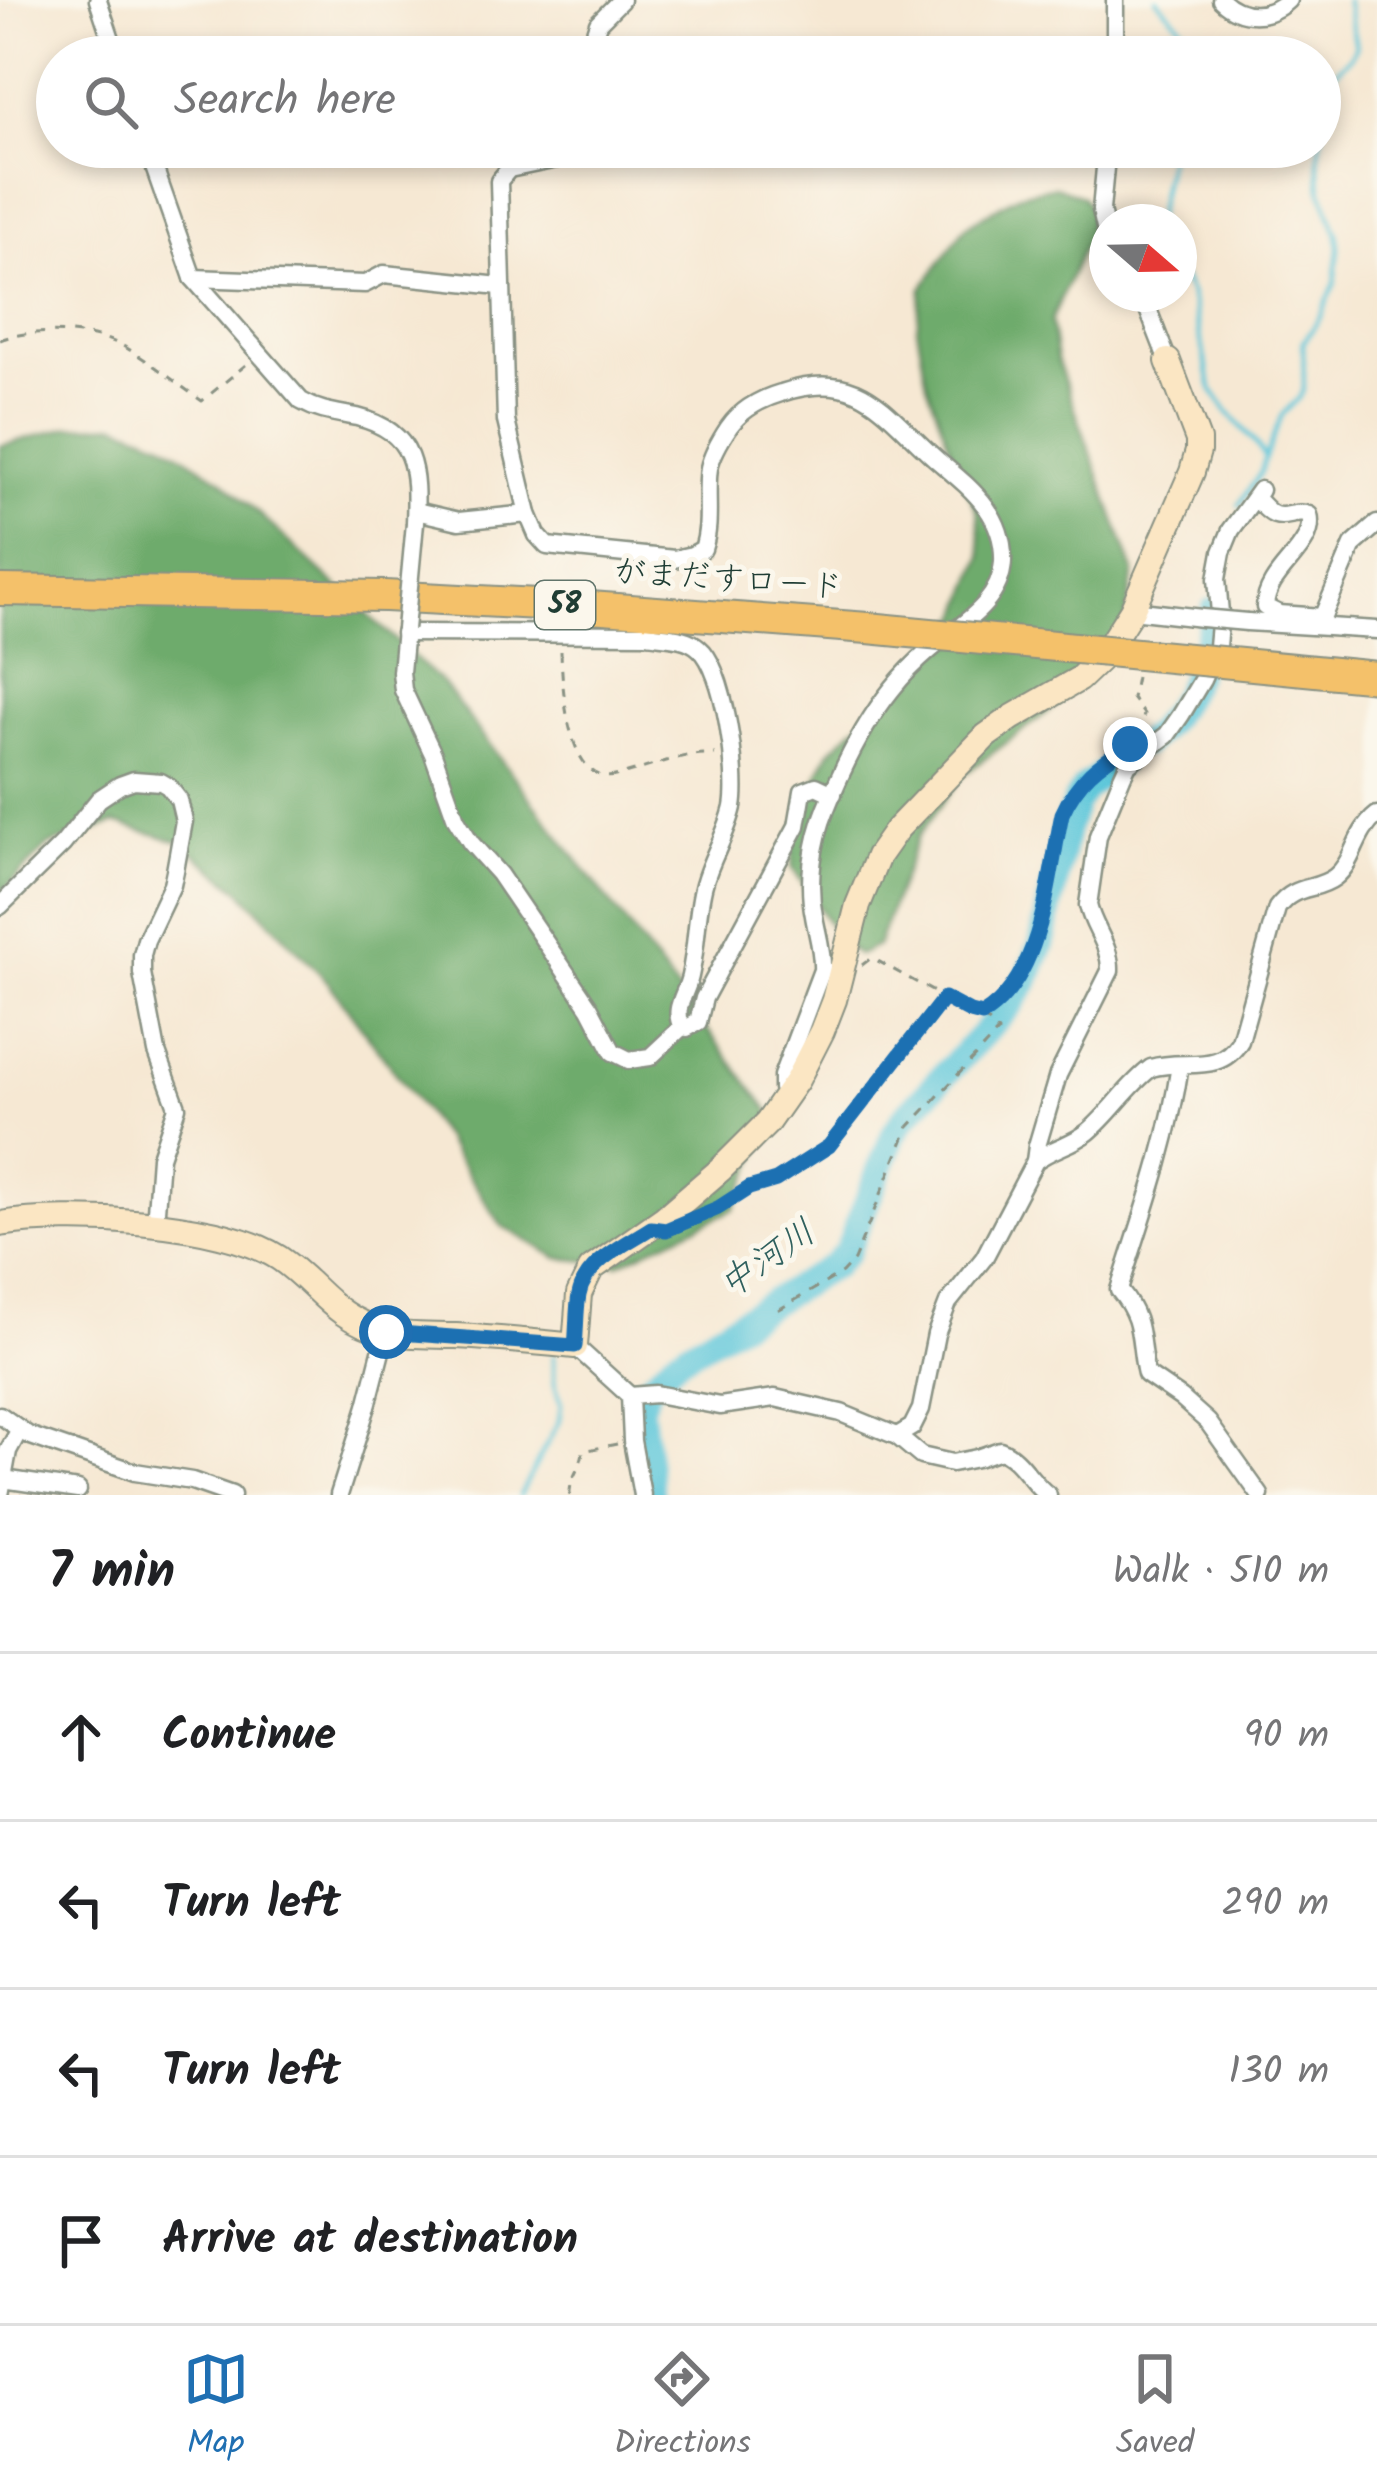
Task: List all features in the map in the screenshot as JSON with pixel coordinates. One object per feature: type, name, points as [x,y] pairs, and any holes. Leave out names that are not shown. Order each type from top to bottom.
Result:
[{"type":"highway","name":"がまだすロード","points":[[10,590],[553,604],[868,628],[1377,677]]},
{"type":"street","points":[[98,0],[110,36]]},
{"type":"street","points":[[594,36],[598,23],[621,0]]},
{"type":"street","points":[[1114,0],[1115,36]]},
{"type":"street","points":[[1221,0],[1251,15],[1274,11],[1288,0]]},
{"type":"street","points":[[154,168],[193,278],[259,355],[313,408],[379,425],[409,449],[416,517],[401,672],[456,819],[590,1008],[613,1052],[639,1061],[661,1049],[682,1027]]},
{"type":"street","points":[[514,168],[499,181],[506,421],[528,514],[547,546],[674,559],[703,549],[709,532],[710,466],[732,422],[776,394],[810,385],[833,385],[877,402],[976,492],[996,525],[1003,562],[997,584],[980,610],[922,657],[884,699],[857,742],[819,830],[812,867],[812,910],[822,970],[782,1076],[786,1097]]},
{"type":"street","points":[[1102,204],[1105,168]]},
{"type":"street","points":[[193,278],[365,284],[384,274],[500,286]]},
{"type":"street","points":[[575,1346],[579,1294],[591,1269],[691,1196],[744,1148],[786,1097],[823,1031],[844,968],[857,905],[878,856],[897,829],[986,736],[1078,679],[1102,657],[1132,610],[1198,451],[1192,422],[1149,312]]},
{"type":"street","points":[[897,1436],[912,1427],[921,1409],[936,1334],[948,1303],[984,1258],[1035,1161],[1058,1075],[1110,971],[1104,939],[1090,914],[1098,836],[1134,750],[1167,735],[1202,680],[1217,646],[1216,579],[1222,552],[1231,530],[1258,494],[1274,515],[1306,512],[1311,523],[1306,539],[1269,586],[1265,607],[1279,614],[1377,630]]},
{"type":"street","points":[[416,517],[459,521],[528,514]]},
{"type":"street","points":[[1320,622],[1353,545],[1377,524]]},
{"type":"street","points":[[1132,610],[1247,622],[1320,622]]},
{"type":"street","points":[[405,631],[647,634],[695,644],[711,662],[726,712],[732,810],[704,884],[690,976],[677,1007],[682,1027]]},
{"type":"street","points":[[0,906],[99,799],[120,784],[161,782],[179,800],[184,821],[175,871],[142,956],[157,1052],[176,1107],[160,1157],[155,1225]]},
{"type":"street","points":[[682,1027],[698,1022],[704,998],[797,826],[803,791],[816,786],[833,794]]},
{"type":"street","points":[[1035,1161],[1092,1129],[1151,1067],[1217,1060],[1234,1052],[1277,908],[1296,890],[1329,882],[1337,875],[1346,866],[1362,828],[1377,815]]},
{"type":"street","points":[[1180,1065],[1162,1156],[1119,1290],[1140,1328],[1146,1374],[1208,1422],[1260,1495]]},
{"type":"street","points":[[0,1224],[55,1218],[214,1233],[256,1246],[292,1268],[339,1311],[386,1332],[575,1346],[642,1395],[720,1406],[775,1398],[841,1413],[897,1436],[921,1456],[952,1462],[1006,1451],[1048,1495]]},
{"type":"street","points":[[339,1495],[386,1332]]},
{"type":"street","points":[[642,1395],[632,1441],[642,1495]]},
{"type":"street","points":[[0,1415],[28,1435],[135,1472],[192,1481],[232,1495]]},
{"type":"street","points":[[20,1430],[8,1451],[2,1487],[77,1490]]},
{"type":"path","points":[[0,340],[24,333],[67,333],[114,342],[202,400],[259,355]]},
{"type":"path","points":[[560,632],[567,723],[582,756],[597,774],[612,777],[699,753],[731,755]]},
{"type":"path","points":[[984,1017],[1014,986],[1030,956],[1069,798],[1088,773],[1134,750],[1144,721],[1132,698],[1137,673]]},
{"type":"path","points":[[778,1310],[842,1273],[854,1260],[908,1128],[998,1032],[984,1017],[876,960],[866,961],[859,971]]},
{"type":"path","points":[[683,1222],[749,1188],[776,1180],[829,1146],[944,998]]},
{"type":"path","points":[[570,1495],[583,1451],[632,1441]]},
{"type":"green space","points":[[1055,186],[1082,196],[1089,206],[1086,240],[1051,321],[1057,360],[1134,572],[1125,621],[1057,705],[963,775],[918,836],[877,946],[858,955],[841,943],[792,867],[793,836],[830,751],[897,687],[960,616],[982,557],[978,513],[927,384],[917,328],[922,288],[966,226],[1020,194]]},
{"type":"green space","points":[[117,424],[163,442],[222,480],[443,684],[770,1112],[768,1133],[734,1209],[618,1264],[558,1258],[502,1226],[442,1135],[328,982],[241,891],[181,842],[115,823],[49,845],[0,894],[0,446],[69,427]]},
{"type":"waterway","name":"中河川","points":[[1157,0],[1188,36]]},
{"type":"waterway","points":[[1341,66],[1356,46],[1346,0]]},
{"type":"waterway","name":"中河川","points":[[1159,204],[1166,168]]},
{"type":"waterway","points":[[1265,458],[1282,415],[1304,388],[1303,343],[1335,283],[1338,235],[1321,189],[1319,168]]},
{"type":"waterway","name":"中河川","points":[[1194,312],[1212,389],[1265,458],[1239,505]]},
{"type":"waterway","name":"中河川","points":[[1145,743],[1171,715],[1191,682],[1214,610]]},
{"type":"waterway","name":"中河川","points":[[651,1495],[640,1408],[647,1387],[677,1359],[834,1265],[847,1251],[903,1119],[1011,1004],[1027,980],[1042,943],[1076,801],[1117,763]]},
{"type":"waterway","points":[[520,1495],[559,1421],[554,1355]]},
{"type":"route","points":[[386,1332],[575,1346],[579,1294],[591,1269],[606,1257],[651,1228],[666,1230],[718,1208],[749,1188],[776,1180],[829,1146],[944,998],[982,1015],[1014,986],[1035,940],[1069,798],[1088,773],[1130,744]]}]
